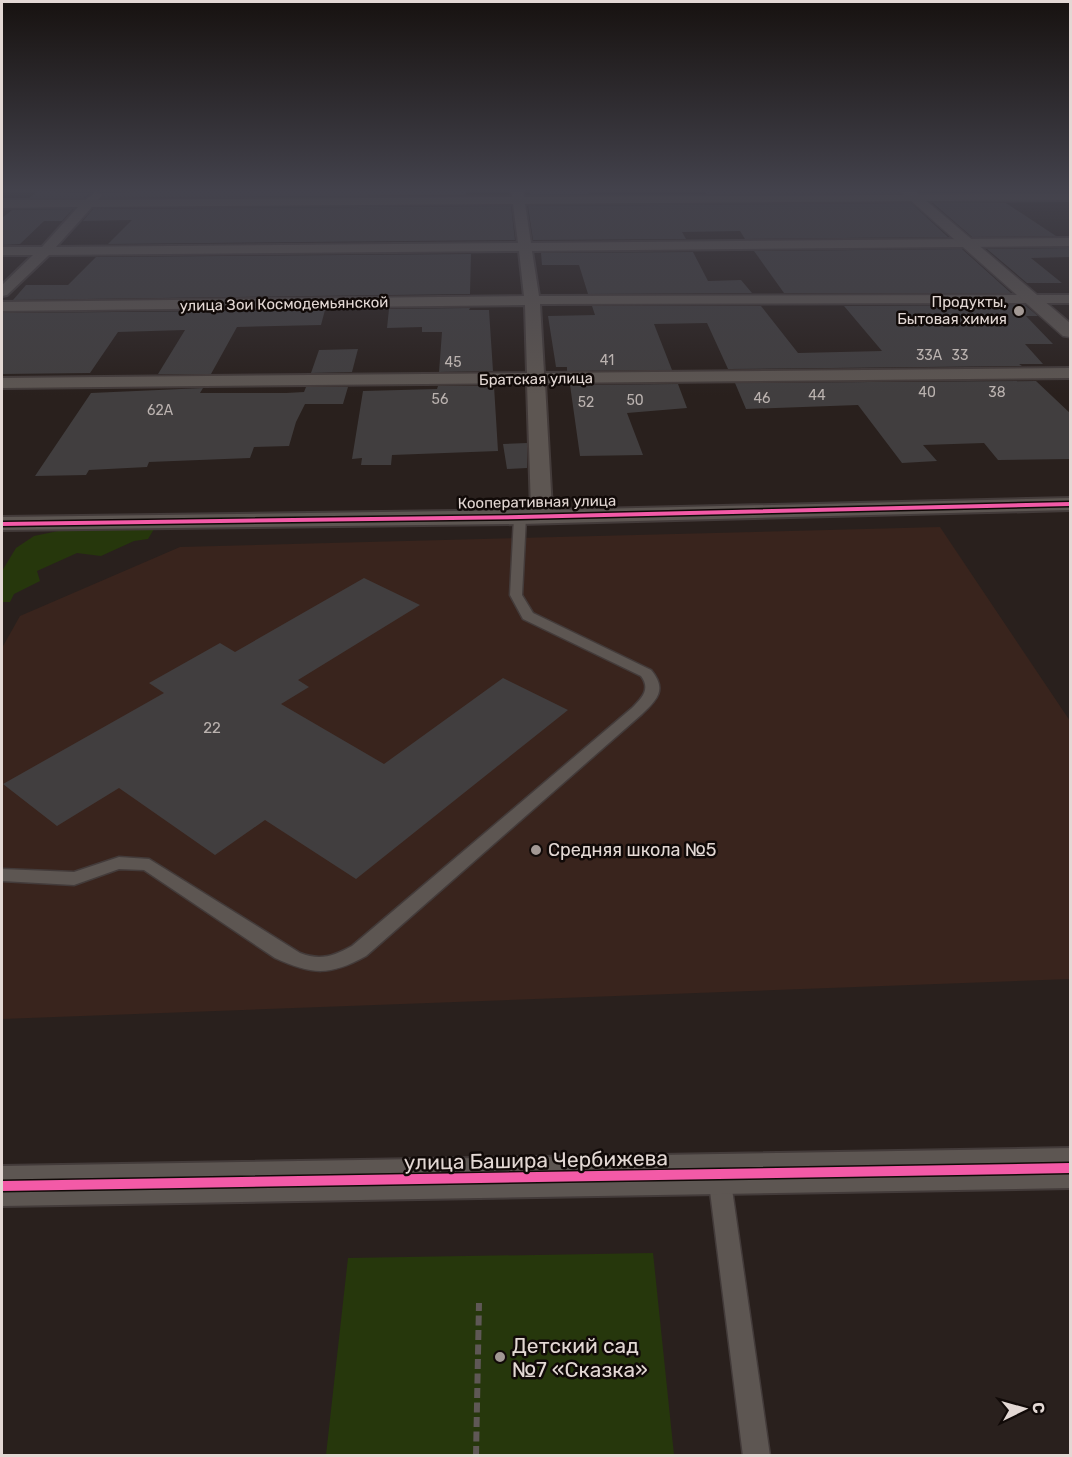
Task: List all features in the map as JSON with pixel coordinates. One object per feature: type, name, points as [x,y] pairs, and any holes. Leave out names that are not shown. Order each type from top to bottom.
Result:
[{"type":"street","points":[[2,292],[36,259]]},
{"type":"street","points":[[526,259],[532,300],[535,379],[531,516]]},
{"type":"street","points":[[986,259],[1071,332]]},
{"type":"street","name":"улица Зои Космодемьянской","points":[[2,307],[532,300],[1071,299]]},
{"type":"street","name":"Братская улица","points":[[2,383],[1071,373]]},
{"type":"street","name":"Кооперативная улица","points":[[3,526],[1071,504]]},
{"type":"street","name":"улица Башира Чербижева","points":[[2,1186],[1071,1168]]},
{"type":"lane","points":[[2,875],[80,878],[114,863],[141,863],[149,865],[297,960],[317,966],[328,966],[359,951],[638,711],[646,703],[654,688],[653,680],[646,673],[528,616],[516,595],[531,516]]},
{"type":"lane","points":[[719,1175],[757,1455]]},
{"type":"path","points":[[476,1455],[479,1303]]},
{"type":"shaded area","name":"Средняя школа №5","points":[[940,527],[1070,721],[1070,979],[2,1019],[2,648],[20,616],[180,547]]},
{"type":"green space","points":[[154,529],[148,539],[134,541],[101,556],[77,553],[37,571],[40,581],[14,594],[10,602],[2,602],[2,571],[16,548],[34,536],[58,531]]},
{"type":"green space","name":"Детский сад №7 «Сказка»","points":[[653,1253],[674,1455],[326,1455],[348,1258]]},
{"type":"building","points":[[94,259],[471,259],[470,294],[13,300],[26,285],[68,285]]},
{"type":"building","points":[[541,259],[697,259],[708,281],[741,280],[752,293],[588,294],[579,265],[542,265]]},
{"type":"building","points":[[760,259],[973,259],[1011,293],[784,293]]},
{"type":"building","points":[[999,259],[1032,259],[1062,283],[1027,283]]},
{"type":"building","points":[[1025,305],[1038,316],[1026,316],[1053,344],[1025,344],[1043,364],[728,369],[707,323],[654,324],[672,370],[567,371],[567,367],[556,367],[548,316],[595,315],[592,306],[761,306],[798,353],[882,351],[844,306]]},
{"type":"building","points":[[470,308],[469,310],[489,310],[493,371],[439,372],[442,332],[422,332],[422,327],[387,328],[389,309]]},
{"type":"building","points":[[325,310],[321,325],[237,327],[211,374],[158,374],[185,330],[118,332],[90,373],[2,374],[2,313]]},
{"type":"building","points":[[358,349],[352,372],[311,373],[319,350]]},
{"type":"building","points":[[1036,381],[1071,414],[1071,459],[998,460],[984,443],[923,445],[937,461],[902,463],[858,405],[746,409],[735,383]]},
{"type":"building","points":[[678,384],[687,408],[627,413],[643,455],[580,456],[570,385]]},
{"type":"building","points":[[438,386],[494,386],[498,451],[392,455],[391,465],[361,465],[362,458],[352,459],[363,391],[437,389]]},
{"type":"building","points":[[306,387],[348,387],[343,404],[305,404],[296,422],[289,446],[254,447],[250,458],[149,462],[147,467],[89,470],[86,475],[35,476],[91,393],[203,388],[200,393],[286,393],[304,392]]},
{"type":"building","points":[[527,443],[527,468],[507,469],[503,444]]},
{"type":"building","points":[[364,578],[420,605],[298,680],[309,687],[281,704],[384,764],[503,678],[568,710],[356,879],[265,820],[215,855],[119,788],[57,826],[3,784],[164,693],[149,683],[220,643],[235,652]]},
{"type":"cycle path","points":[[2,524],[520,517],[1070,504]]},
{"type":"cycle path","points":[[2,1186],[1070,1168]]},
{"type":"place","name":"Продукты, Бытовая химия","points":[[1019,311]]},
{"type":"place","name":"Средняя школа №5","points":[[536,850]]},
{"type":"place","name":"Детский сад №7 «Сказка»","points":[[500,1357]]}]
